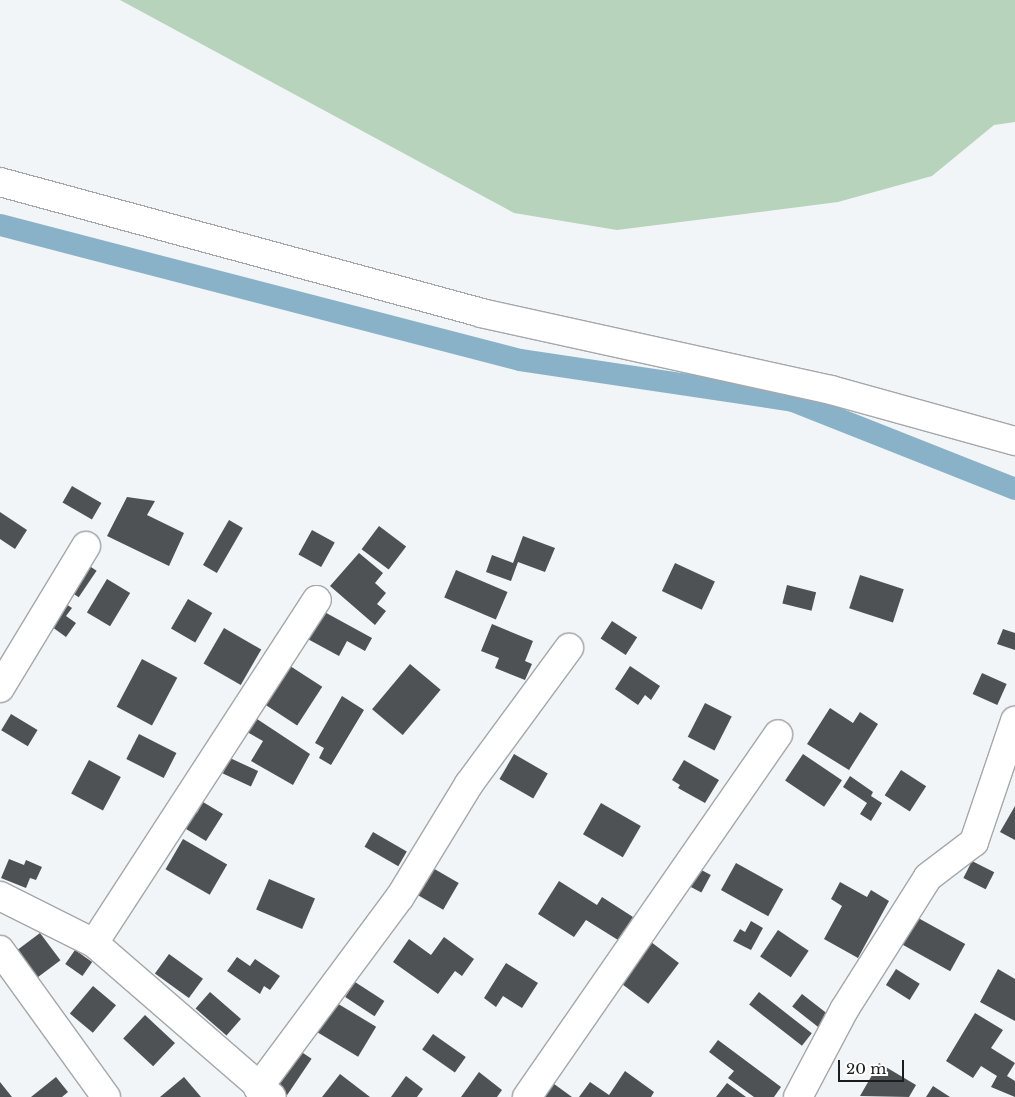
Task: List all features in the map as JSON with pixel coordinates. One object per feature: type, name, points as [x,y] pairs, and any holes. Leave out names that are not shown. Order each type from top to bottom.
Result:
[{"type":"street","points":[[0,182],[481,313],[831,390],[1015,441]]},
{"type":"street","points":[[0,688],[86,546]]},
{"type":"street","points":[[94,943],[317,600]]},
{"type":"street","points":[[0,896],[94,943],[265,1092],[400,897],[470,784],[569,648]]},
{"type":"street","points":[[798,1097],[844,1010],[928,877],[974,842],[1015,721]]},
{"type":"street","points":[[528,1097],[778,735]]},
{"type":"street","points":[[0,950],[106,1097]]},
{"type":"green space","points":[[120,0],[1015,0],[1015,122],[994,125],[932,176],[838,202],[617,230],[514,213]]},
{"type":"building","points":[[72,486],[101,503],[92,519],[62,502]]},
{"type":"building","points":[[127,497],[155,501],[147,515],[184,533],[169,566],[107,536]]},
{"type":"building","points":[[0,512],[27,530],[15,549],[0,539]]},
{"type":"building","points":[[229,520],[243,528],[217,573],[203,565]]},
{"type":"building","points":[[379,526],[406,546],[389,570],[362,549]]},
{"type":"building","points":[[312,530],[335,543],[321,567],[298,554]]},
{"type":"building","points":[[523,536],[555,548],[545,572],[518,562],[511,581],[486,572],[492,555],[513,563]]},
{"type":"building","points":[[359,553],[383,573],[375,583],[386,593],[377,604],[386,611],[375,625],[330,586]]},
{"type":"building","points":[[85,563],[97,571],[79,597],[67,590]]},
{"type":"building","points":[[675,563],[715,582],[702,610],[662,591]]},
{"type":"building","points":[[456,570],[508,592],[496,619],[444,598]]},
{"type":"building","points":[[860,575],[904,589],[893,623],[849,608]]},
{"type":"building","points":[[107,579],[130,593],[110,626],[87,612]]},
{"type":"building","points":[[787,585],[816,592],[812,611],[782,603]]},
{"type":"building","points":[[188,599],[212,613],[195,642],[171,628]]},
{"type":"building","points":[[63,602],[72,608],[66,616],[76,623],[66,637],[48,624]]},
{"type":"building","points":[[319,609],[372,638],[365,651],[347,641],[339,656],[304,637]]},
{"type":"building","points":[[612,621],[637,637],[626,655],[601,639]]},
{"type":"building","points":[[492,624],[533,641],[525,661],[532,664],[525,680],[495,668],[499,658],[481,651]]},
{"type":"building","points":[[224,628],[261,650],[241,685],[204,664]]},
{"type":"building","points":[[1003,629],[1015,633],[1015,650],[997,644]]},
{"type":"building","points":[[142,659],[177,678],[152,725],[117,707]]},
{"type":"building","points":[[287,664],[322,687],[297,725],[262,703]]},
{"type":"building","points":[[410,664],[441,690],[403,735],[372,709]]},
{"type":"building","points":[[630,666],[660,686],[651,700],[645,695],[638,705],[615,689]]},
{"type":"building","points":[[982,673],[1007,684],[997,705],[973,694]]},
{"type":"building","points":[[342,696],[364,710],[331,765],[319,758],[324,748],[315,743]]},
{"type":"building","points":[[705,703],[732,717],[714,750],[688,737]]},
{"type":"building","points":[[830,708],[853,723],[860,712],[878,724],[849,770],[807,744]]},
{"type":"building","points":[[248,713],[310,754],[293,785],[251,761],[263,741],[240,728]]},
{"type":"building","points":[[11,714],[38,730],[28,746],[1,730]]},
{"type":"building","points":[[139,734],[176,753],[164,778],[126,759]]},
{"type":"building","points":[[514,754],[548,774],[533,799],[500,779]]},
{"type":"building","points":[[803,754],[842,780],[824,807],[785,781]]},
{"type":"building","points":[[230,758],[258,771],[251,787],[223,773]]},
{"type":"building","points":[[89,760],[121,777],[103,810],[71,794]]},
{"type":"building","points":[[684,760],[719,780],[705,803],[678,788],[680,785],[672,780]]},
{"type":"building","points":[[901,770],[926,786],[910,811],[885,795]]},
{"type":"building","points":[[850,776],[873,792],[871,796],[882,803],[871,821],[860,814],[867,803],[843,787]]},
{"type":"building","points":[[203,802],[223,814],[206,841],[181,826],[191,809],[197,813]]},
{"type":"building","points":[[601,803],[641,826],[623,857],[583,834]]},
{"type":"building","points":[[1015,806],[1015,840],[1000,832]]},
{"type":"building","points":[[373,832],[407,852],[398,866],[364,847]]},
{"type":"building","points":[[183,839],[227,864],[210,895],[166,869]]},
{"type":"building","points":[[9,859],[24,865],[26,860],[42,867],[36,880],[30,878],[26,888],[1,878]]},
{"type":"building","points":[[972,861],[994,872],[986,889],[963,878]]},
{"type":"building","points":[[736,863],[783,889],[768,916],[721,890]]},
{"type":"building","points":[[694,866],[711,875],[701,893],[685,884]]},
{"type":"building","points":[[431,867],[459,883],[443,910],[416,894]]},
{"type":"building","points":[[269,879],[315,899],[302,929],[256,909]]},
{"type":"building","points":[[559,881],[597,905],[602,897],[633,917],[618,940],[586,920],[574,937],[538,914]]},
{"type":"building","points":[[840,882],[867,897],[871,890],[889,901],[858,958],[824,939],[842,906],[831,899]]},
{"type":"building","points":[[911,914],[965,944],[950,971],[896,941]]},
{"type":"building","points":[[751,921],[763,928],[751,950],[733,941],[740,929],[745,932]]},
{"type":"building","points":[[778,930],[809,951],[791,977],[760,957]]},
{"type":"building","points":[[40,933],[60,960],[34,980],[14,953]]},
{"type":"building","points":[[444,937],[474,959],[462,976],[455,971],[438,994],[393,962],[409,939],[431,955]]},
{"type":"building","points":[[651,942],[679,963],[648,1004],[620,983]]},
{"type":"building","points":[[75,950],[92,962],[82,976],[65,964]]},
{"type":"building","points":[[169,954],[203,979],[189,998],[155,973]]},
{"type":"building","points":[[237,957],[250,966],[255,959],[280,976],[270,990],[264,986],[260,994],[227,971]]},
{"type":"building","points":[[506,963],[538,983],[522,1008],[503,996],[496,1007],[484,998]]},
{"type":"building","points":[[896,969],[920,984],[910,1000],[886,985]]},
{"type":"building","points":[[998,969],[1015,979],[1015,1021],[980,1002]]},
{"type":"building","points":[[355,982],[384,1001],[375,1016],[345,997]]},
{"type":"building","points":[[93,986],[116,1005],[93,1033],[70,1014]]},
{"type":"building","points":[[210,992],[241,1019],[227,1036],[196,1009]]},
{"type":"building","points":[[759,992],[812,1033],[802,1046],[749,1005]]},
{"type":"building","points":[[802,994],[828,1014],[818,1027],[792,1007]]},
{"type":"building","points":[[335,1002],[376,1027],[358,1057],[317,1032]]},
{"type":"building","points":[[975,1013],[1003,1030],[991,1048],[1015,1063],[1007,1076],[1015,1081],[1015,1097],[991,1087],[997,1076],[981,1066],[973,1078],[946,1061]]},
{"type":"building","points":[[145,1015],[175,1043],[153,1066],[123,1038]]},
{"type":"building","points":[[433,1034],[466,1057],[455,1073],[422,1050]]},
{"type":"building","points":[[718,1040],[781,1087],[774,1097],[754,1097],[728,1078],[734,1071],[709,1052]]},
{"type":"building","points":[[300,1051],[312,1059],[287,1095],[275,1087]]},
{"type":"building","points":[[879,1063],[916,1085],[909,1097],[860,1096]]},
{"type":"building","points":[[625,1071],[654,1092],[651,1097],[579,1097],[590,1082],[609,1095]]},
{"type":"building","points":[[479,1072],[502,1090],[497,1097],[461,1097]]},
{"type":"building","points":[[340,1074],[370,1097],[322,1097]]},
{"type":"building","points":[[406,1076],[423,1089],[417,1097],[391,1097]]},
{"type":"building","points":[[56,1077],[68,1092],[62,1097],[31,1097]]},
{"type":"building","points":[[184,1077],[201,1097],[160,1097]]},
{"type":"building","points":[[550,1081],[572,1097],[538,1097]]},
{"type":"building","points":[[0,1082],[12,1097],[0,1097]]},
{"type":"building","points":[[727,1083],[746,1097],[716,1097]]},
{"type":"building","points":[[933,1086],[950,1097],[926,1097]]},
{"type":"waterway","points":[[0,225],[520,360],[793,401],[1015,489]]}]
